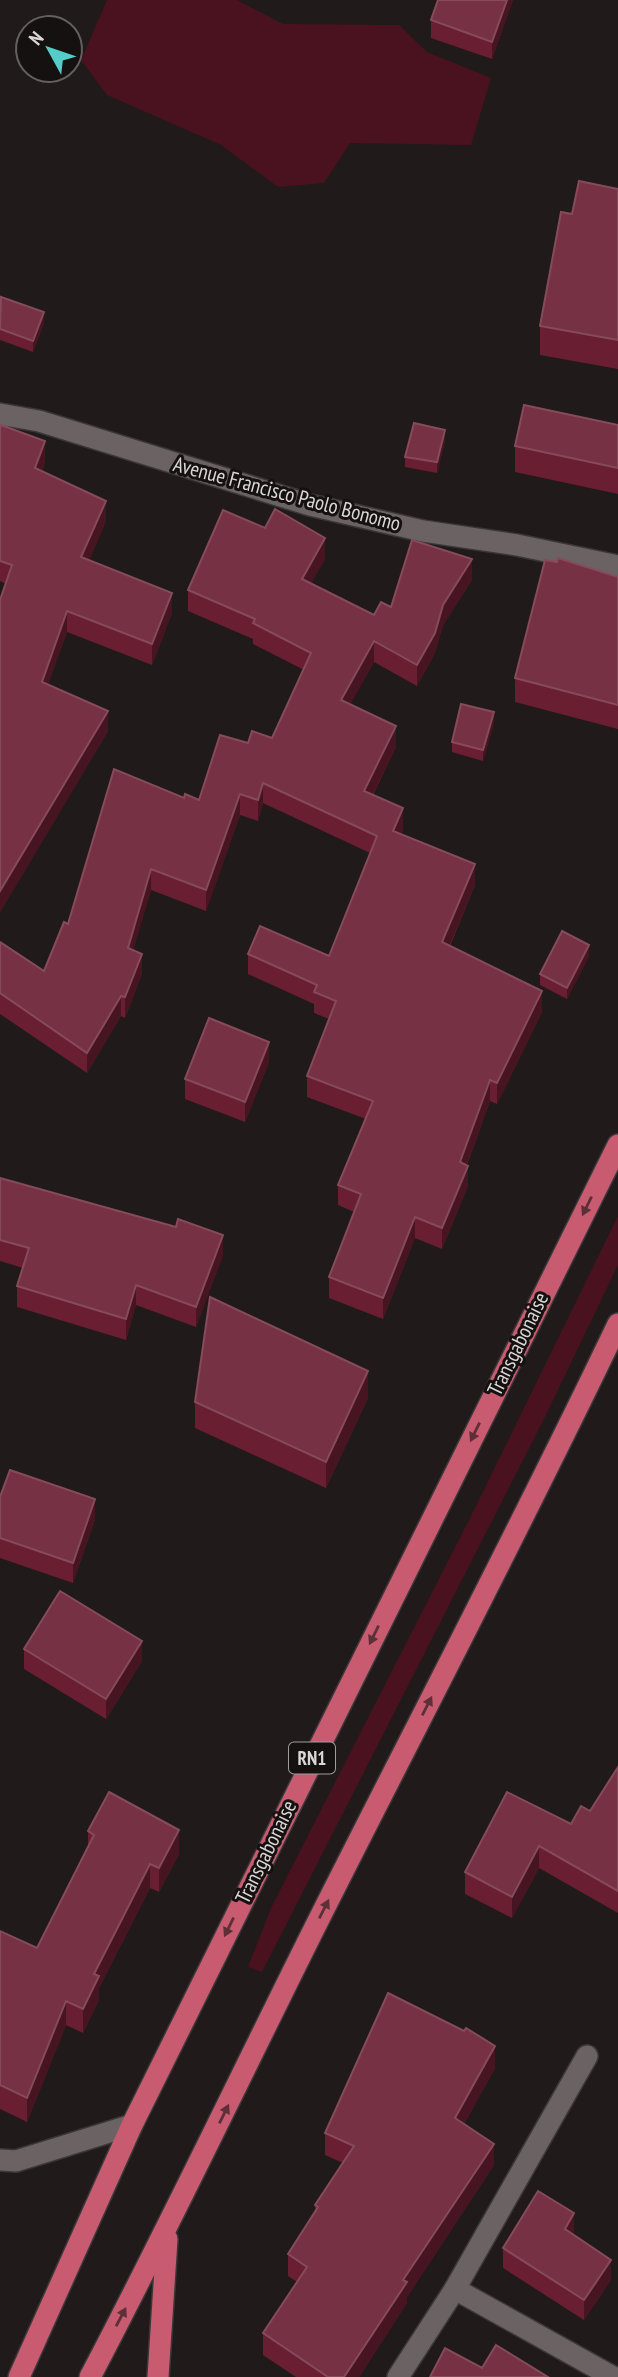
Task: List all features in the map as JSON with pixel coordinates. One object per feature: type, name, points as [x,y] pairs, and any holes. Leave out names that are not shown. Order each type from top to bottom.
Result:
[{"type":"highway","name":"Transgabonaise","points":[[19,2377],[132,2125],[618,1145]]},
{"type":"highway","points":[[90,2377],[167,2229],[314,1928],[568,1430],[618,1324]]},
{"type":"highway","points":[[158,2377],[167,2229]]},
{"type":"street","name":"Avenue Francisco Paolo Bonomo","points":[[0,415],[39,421],[310,505],[423,531],[517,545],[618,566]]},
{"type":"street","points":[[398,2377],[455,2289],[587,2056]]},
{"type":"street","points":[[0,2160],[16,2161],[132,2125]]},
{"type":"street","points":[[455,2289],[613,2377]]},
{"type":"shaded area","points":[[107,0],[237,0],[283,24],[399,25],[427,52],[491,78],[471,145],[350,143],[324,183],[278,187],[221,145],[107,95],[84,64],[84,53]]},
{"type":"shaded area","points":[[618,1216],[618,1265],[544,1419],[262,1972],[248,1967],[271,1908],[470,1518]]},
{"type":"building","points":[[438,0],[507,0],[492,42],[431,20]]},
{"type":"building","points":[[579,181],[618,189],[618,340],[540,326],[561,212],[572,214]]},
{"type":"building","points":[[1,297],[44,312],[33,341],[0,329]]},
{"type":"building","points":[[524,405],[618,425],[618,468],[515,446]]},
{"type":"building","points":[[414,423],[445,430],[437,462],[405,457]]},
{"type":"building","points":[[1,425],[45,441],[35,468],[106,501],[81,557],[172,593],[152,644],[67,611],[42,682],[108,711],[0,891],[0,600],[12,565],[0,561]]},
{"type":"building","points":[[275,509],[325,538],[302,579],[374,615],[381,602],[391,607],[412,540],[472,559],[443,605],[435,633],[417,665],[374,641],[341,700],[396,726],[364,791],[403,808],[393,831],[475,864],[442,942],[542,991],[497,1083],[490,1080],[460,1162],[468,1166],[442,1228],[415,1217],[383,1298],[329,1277],[361,1194],[338,1185],[373,1101],[307,1076],[336,1001],[314,992],[317,985],[248,954],[260,926],[329,956],[377,836],[263,783],[258,800],[240,794],[206,890],[151,869],[128,948],[142,954],[125,997],[121,996],[87,1053],[0,993],[0,942],[44,971],[64,922],[68,924],[114,769],[184,798],[185,794],[199,800],[220,735],[248,743],[252,731],[272,738],[311,653],[253,623],[255,619],[188,590],[223,510],[265,528]]},
{"type":"building","points":[[558,558],[618,577],[618,705],[515,678],[545,560],[557,562]]},
{"type":"building","points":[[461,704],[494,712],[483,750],[452,742]]},
{"type":"building","points":[[562,931],[589,945],[567,988],[540,974]]},
{"type":"building","points":[[209,1018],[269,1042],[245,1102],[185,1079]]},
{"type":"building","points":[[0,1178],[176,1227],[178,1219],[223,1235],[196,1307],[136,1285],[126,1319],[17,1286],[29,1248],[0,1240]]},
{"type":"building","points":[[210,1297],[368,1371],[326,1462],[195,1402]]},
{"type":"building","points":[[10,1470],[95,1499],[73,1563],[0,1538],[0,1497]]},
{"type":"building","points":[[60,1591],[142,1641],[106,1699],[24,1649]]},
{"type":"building","points":[[618,1767],[618,1891],[539,1846],[512,1897],[465,1872],[507,1792],[571,1824],[581,1806],[590,1811]]},
{"type":"building","points":[[109,1792],[179,1830],[159,1868],[150,1864],[94,1974],[99,1976],[83,2009],[66,2001],[27,2098],[0,2085],[0,1931],[37,1948],[94,1835],[88,1831]]},
{"type":"building","points":[[388,1993],[464,2031],[466,2028],[495,2046],[455,2118],[494,2144],[403,2280],[407,2282],[344,2377],[328,2377],[263,2333],[307,2267],[288,2254],[318,2207],[315,2205],[354,2146],[325,2133]]},
{"type":"building","points":[[538,2191],[574,2213],[565,2229],[611,2260],[584,2300],[503,2248]]},
{"type":"building","points":[[496,2345],[548,2377],[430,2377],[445,2348],[482,2368]]}]
